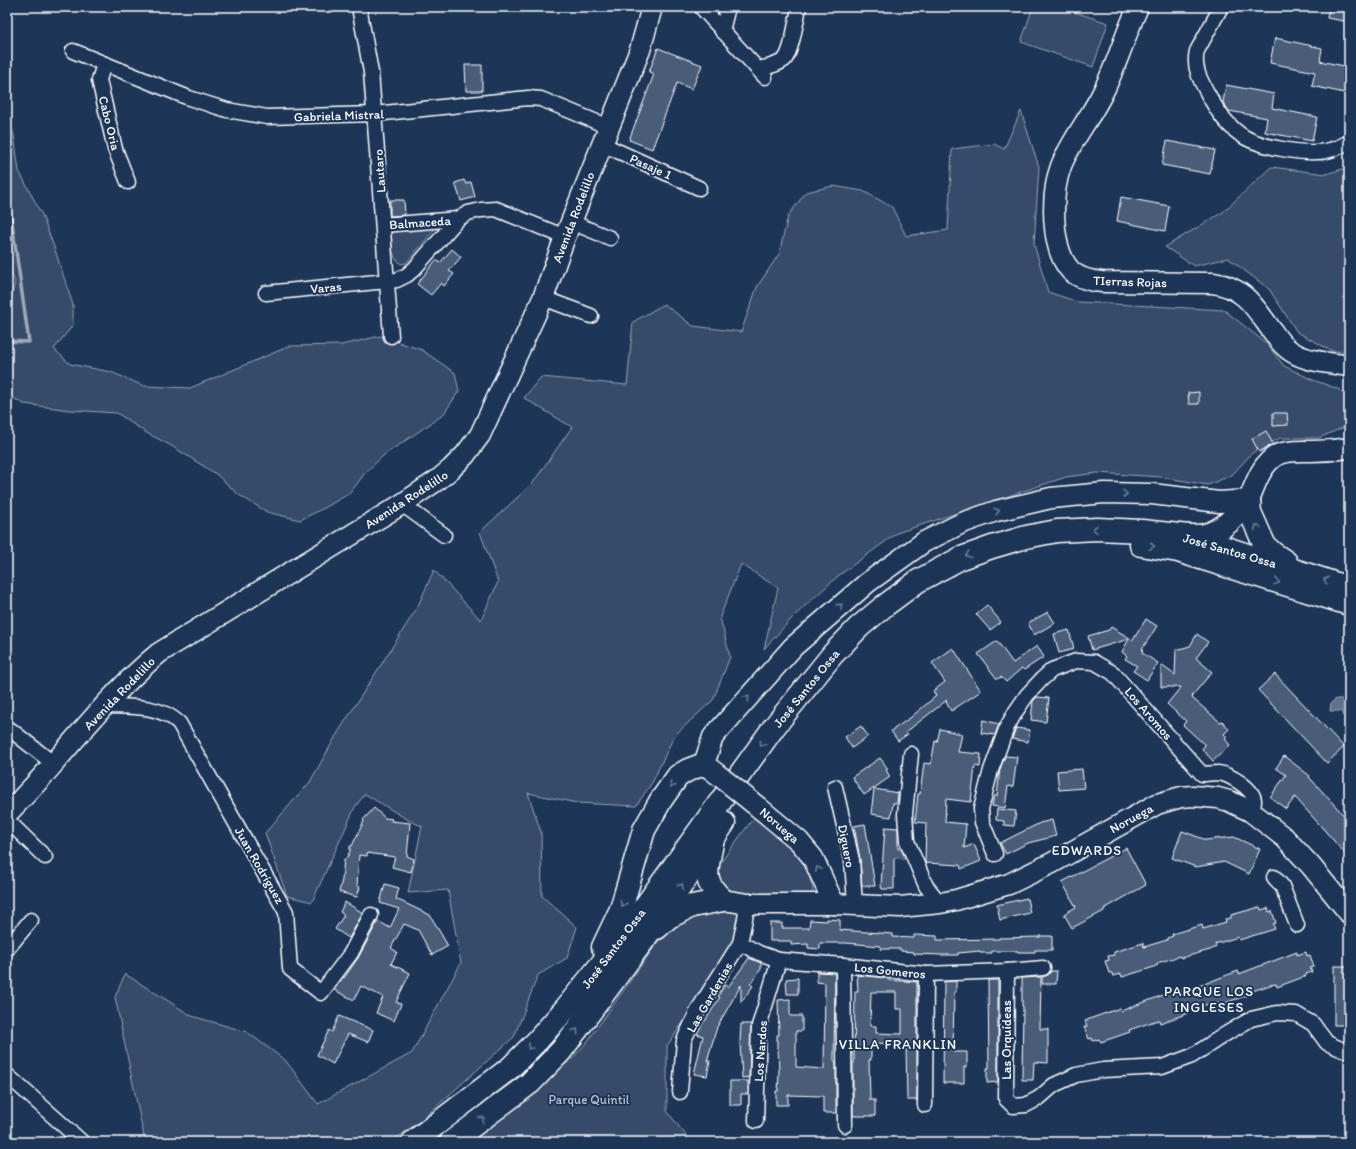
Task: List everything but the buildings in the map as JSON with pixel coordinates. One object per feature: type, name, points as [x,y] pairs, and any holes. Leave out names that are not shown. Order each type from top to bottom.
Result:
[{"type":"highway","points":[[1189,536],[1206,535],[1217,530],[1228,523],[1249,500]]},
{"type":"highway","points":[[1249,500],[1250,512],[1265,546],[1274,554],[1303,572]]},
{"type":"highway","name":"José Santos Ossa","points":[[413,1142],[510,1068],[566,1008],[620,941],[774,727],[833,654],[859,626],[918,581],[961,558],[1026,537],[1057,531],[1097,529],[1142,531],[1189,536],[1349,588]]},
{"type":"highway","name":"José Santos Ossa","points":[[450,1142],[530,1083],[561,1051],[643,941],[712,838],[787,735],[837,670],[870,635],[903,608],[929,592],[961,575],[994,561],[1039,549],[1086,543],[1124,544],[1178,551],[1349,604]]},
{"type":"highway","points":[[566,1008],[588,975],[621,909],[644,830],[657,806],[678,776],[688,770],[710,769]]},
{"type":"highway","points":[[712,838],[707,880],[715,893],[723,900]]},
{"type":"highway","points":[[643,941],[669,917],[692,906],[723,900]]},
{"type":"street","name":"Lautaro","points":[[359,7],[369,58],[375,114],[391,336]]},
{"type":"street","name":"Avenida Rodelillo","points":[[7,814],[54,764],[104,706],[140,668],[159,653],[402,504],[451,469],[465,454],[480,435],[543,298],[568,230],[640,50],[652,7]]},
{"type":"street","points":[[701,7],[761,73],[785,59],[789,51],[799,7]]},
{"type":"street","points":[[722,31],[728,7]]},
{"type":"street","name":"TIerras Rojas","points":[[1138,7],[1128,27],[1103,92],[1069,149],[1061,167],[1056,190],[1055,222],[1058,249],[1064,262],[1079,276],[1089,280],[1102,282],[1213,283],[1228,286],[1243,294],[1249,300],[1278,340],[1292,352],[1306,358],[1349,366]]},
{"type":"street","points":[[1221,7],[1197,51],[1195,65],[1204,88],[1215,107],[1227,123],[1245,137],[1264,145],[1301,151],[1318,152],[1333,150],[1349,142]]},
{"type":"street","name":"Gabriela Mistral","points":[[74,51],[189,98],[235,111],[266,117],[375,114],[528,98],[541,99],[606,135]]},
{"type":"street","name":"Cabo Oria","points":[[104,64],[99,80],[115,149],[128,182]]},
{"type":"street","name":"Pasaje 1","points":[[606,135],[699,188]]},
{"type":"street","name":"Balmaceda","points":[[387,281],[397,280],[407,275],[458,219],[468,213],[481,210],[496,209],[568,230],[610,238]]},
{"type":"street","name":"Balmaceda","points":[[383,225],[458,219]]},
{"type":"street","name":"Varas","points":[[266,292],[387,281]]},
{"type":"street","points":[[543,298],[591,316]]},
{"type":"street","points":[[710,769],[707,753],[713,737],[793,647],[867,583],[924,542],[962,523],[996,511],[1051,498],[1104,493],[1152,494],[1219,502],[1249,500],[1256,482],[1263,470],[1271,459],[1278,454],[1290,451],[1349,448]]},
{"type":"street","points":[[402,504],[444,535]]},
{"type":"street","name":"Los Aromos","points":[[995,854],[982,822],[981,809],[991,770],[1007,727],[1027,695],[1042,679],[1052,670],[1076,661],[1094,662],[1113,673],[1202,774],[1219,773],[1232,778],[1248,788],[1253,796],[1254,802],[1250,811]]},
{"type":"street","name":"Juan Rodríguez","points":[[104,706],[155,709],[171,716],[179,723],[286,912],[290,968],[321,993],[351,953],[371,915]]},
{"type":"street","points":[[7,727],[54,764]]},
{"type":"street","points":[[911,754],[905,814],[907,841],[926,886],[940,903]]},
{"type":"street","name":"Noruega","points":[[710,769],[799,841],[813,858],[834,904]]},
{"type":"street","name":"Diguero","points":[[835,787],[852,860],[855,905]]},
{"type":"street","name":"Noruega","points":[[723,900],[748,904],[834,904],[900,907],[956,900],[1010,884],[1052,863],[1146,810],[1169,800],[1193,796],[1205,796],[1229,801],[1250,811],[1285,838],[1311,866],[1349,913]]},
{"type":"street","points":[[7,820],[45,857]]},
{"type":"street","points":[[1274,876],[1282,886],[1297,925]]},
{"type":"street","name":"Las Gardenias","points":[[680,1092],[684,1040],[699,1008],[740,943],[748,904]]},
{"type":"street","points":[[7,949],[31,920]]},
{"type":"street","name":"Los Gomeros","points":[[740,943],[759,953],[779,960],[926,974],[1043,968]]},
{"type":"street","name":"Los Nardos","points":[[756,1121],[759,1026],[779,960]]},
{"type":"street","points":[[843,965],[845,1125]]},
{"type":"street","name":"Las Orquídeas","points":[[1007,971],[1006,1099],[1013,1106],[1026,1105],[1039,1098],[1054,1085],[1076,1075],[1103,1070],[1162,1067],[1192,1056],[1224,1034],[1251,1019],[1277,1012],[1296,1014],[1313,1024],[1327,1042],[1343,1050],[1349,1050]]},
{"type":"street","points":[[925,1105],[926,974]]},
{"type":"street","points":[[7,1075],[82,1142]]},
{"type":"green space","points":[[1033,7],[1059,7],[1108,23],[1093,67],[1021,42]]},
{"type":"green space","points":[[1021,111],[1039,167],[1034,244],[1048,292],[1078,302],[1224,310],[1266,343],[1284,366],[1313,380],[1338,389],[1349,396],[1349,425],[1319,438],[1280,438],[1252,453],[1232,475],[1208,485],[1162,477],[1097,473],[1066,477],[897,533],[838,576],[794,616],[764,649],[778,588],[741,564],[720,617],[730,657],[713,700],[674,736],[653,781],[636,806],[577,803],[528,793],[541,832],[542,896],[577,927],[567,958],[538,975],[514,1037],[419,1122],[391,1142],[142,1142],[144,1137],[115,997],[125,974],[192,1016],[247,1032],[286,1061],[318,1104],[412,1053],[461,963],[448,890],[408,893],[422,826],[410,821],[365,794],[355,807],[312,902],[287,896],[265,833],[310,782],[337,734],[417,608],[434,570],[481,620],[498,582],[480,532],[532,484],[572,427],[524,398],[541,377],[627,385],[633,322],[664,304],[693,326],[741,332],[757,287],[779,254],[788,216],[806,192],[833,186],[863,191],[892,207],[906,236],[948,230],[952,149],[994,144],[1004,149]]},
{"type":"green space","points":[[7,114],[14,135],[19,171],[42,215],[73,305],[73,325],[54,349],[70,364],[111,372],[144,386],[190,388],[290,346],[342,345],[380,336],[422,350],[455,373],[459,391],[443,415],[384,455],[365,473],[350,493],[300,520],[267,512],[239,495],[216,474],[170,445],[145,432],[117,413],[70,410],[24,404],[13,398],[7,398],[7,305],[9,304],[15,282],[7,263]]},
{"type":"green space","points":[[1271,167],[1326,174],[1349,167],[1349,352],[1332,351],[1297,332],[1269,289],[1228,258],[1194,266],[1165,247],[1223,212]]},
{"type":"green space","points":[[438,225],[406,263],[401,264],[397,261],[392,249],[391,230]]},
{"type":"green space","points":[[755,816],[795,850],[808,872],[813,889],[813,896],[740,895],[728,893],[712,874]]},
{"type":"green space","name":"Parque Quintil","points":[[693,908],[743,908],[738,942],[667,1046],[667,1111],[691,1142],[461,1142],[571,1060],[587,1042],[669,926]]},
{"type":"shaded area","points":[[1336,699],[1349,699],[1349,716],[1343,716],[1341,711],[1330,711],[1331,703]]},
{"type":"waterway","points":[[7,188],[29,342],[7,341]]},
{"type":"district","name":"EDWARDS","points":[[1087,850]]},
{"type":"district","name":"PARQUE LOS INGLESES","points":[[1209,1000]]},
{"type":"district","name":"VILLA FRANKLIN","points":[[898,1044]]}]
